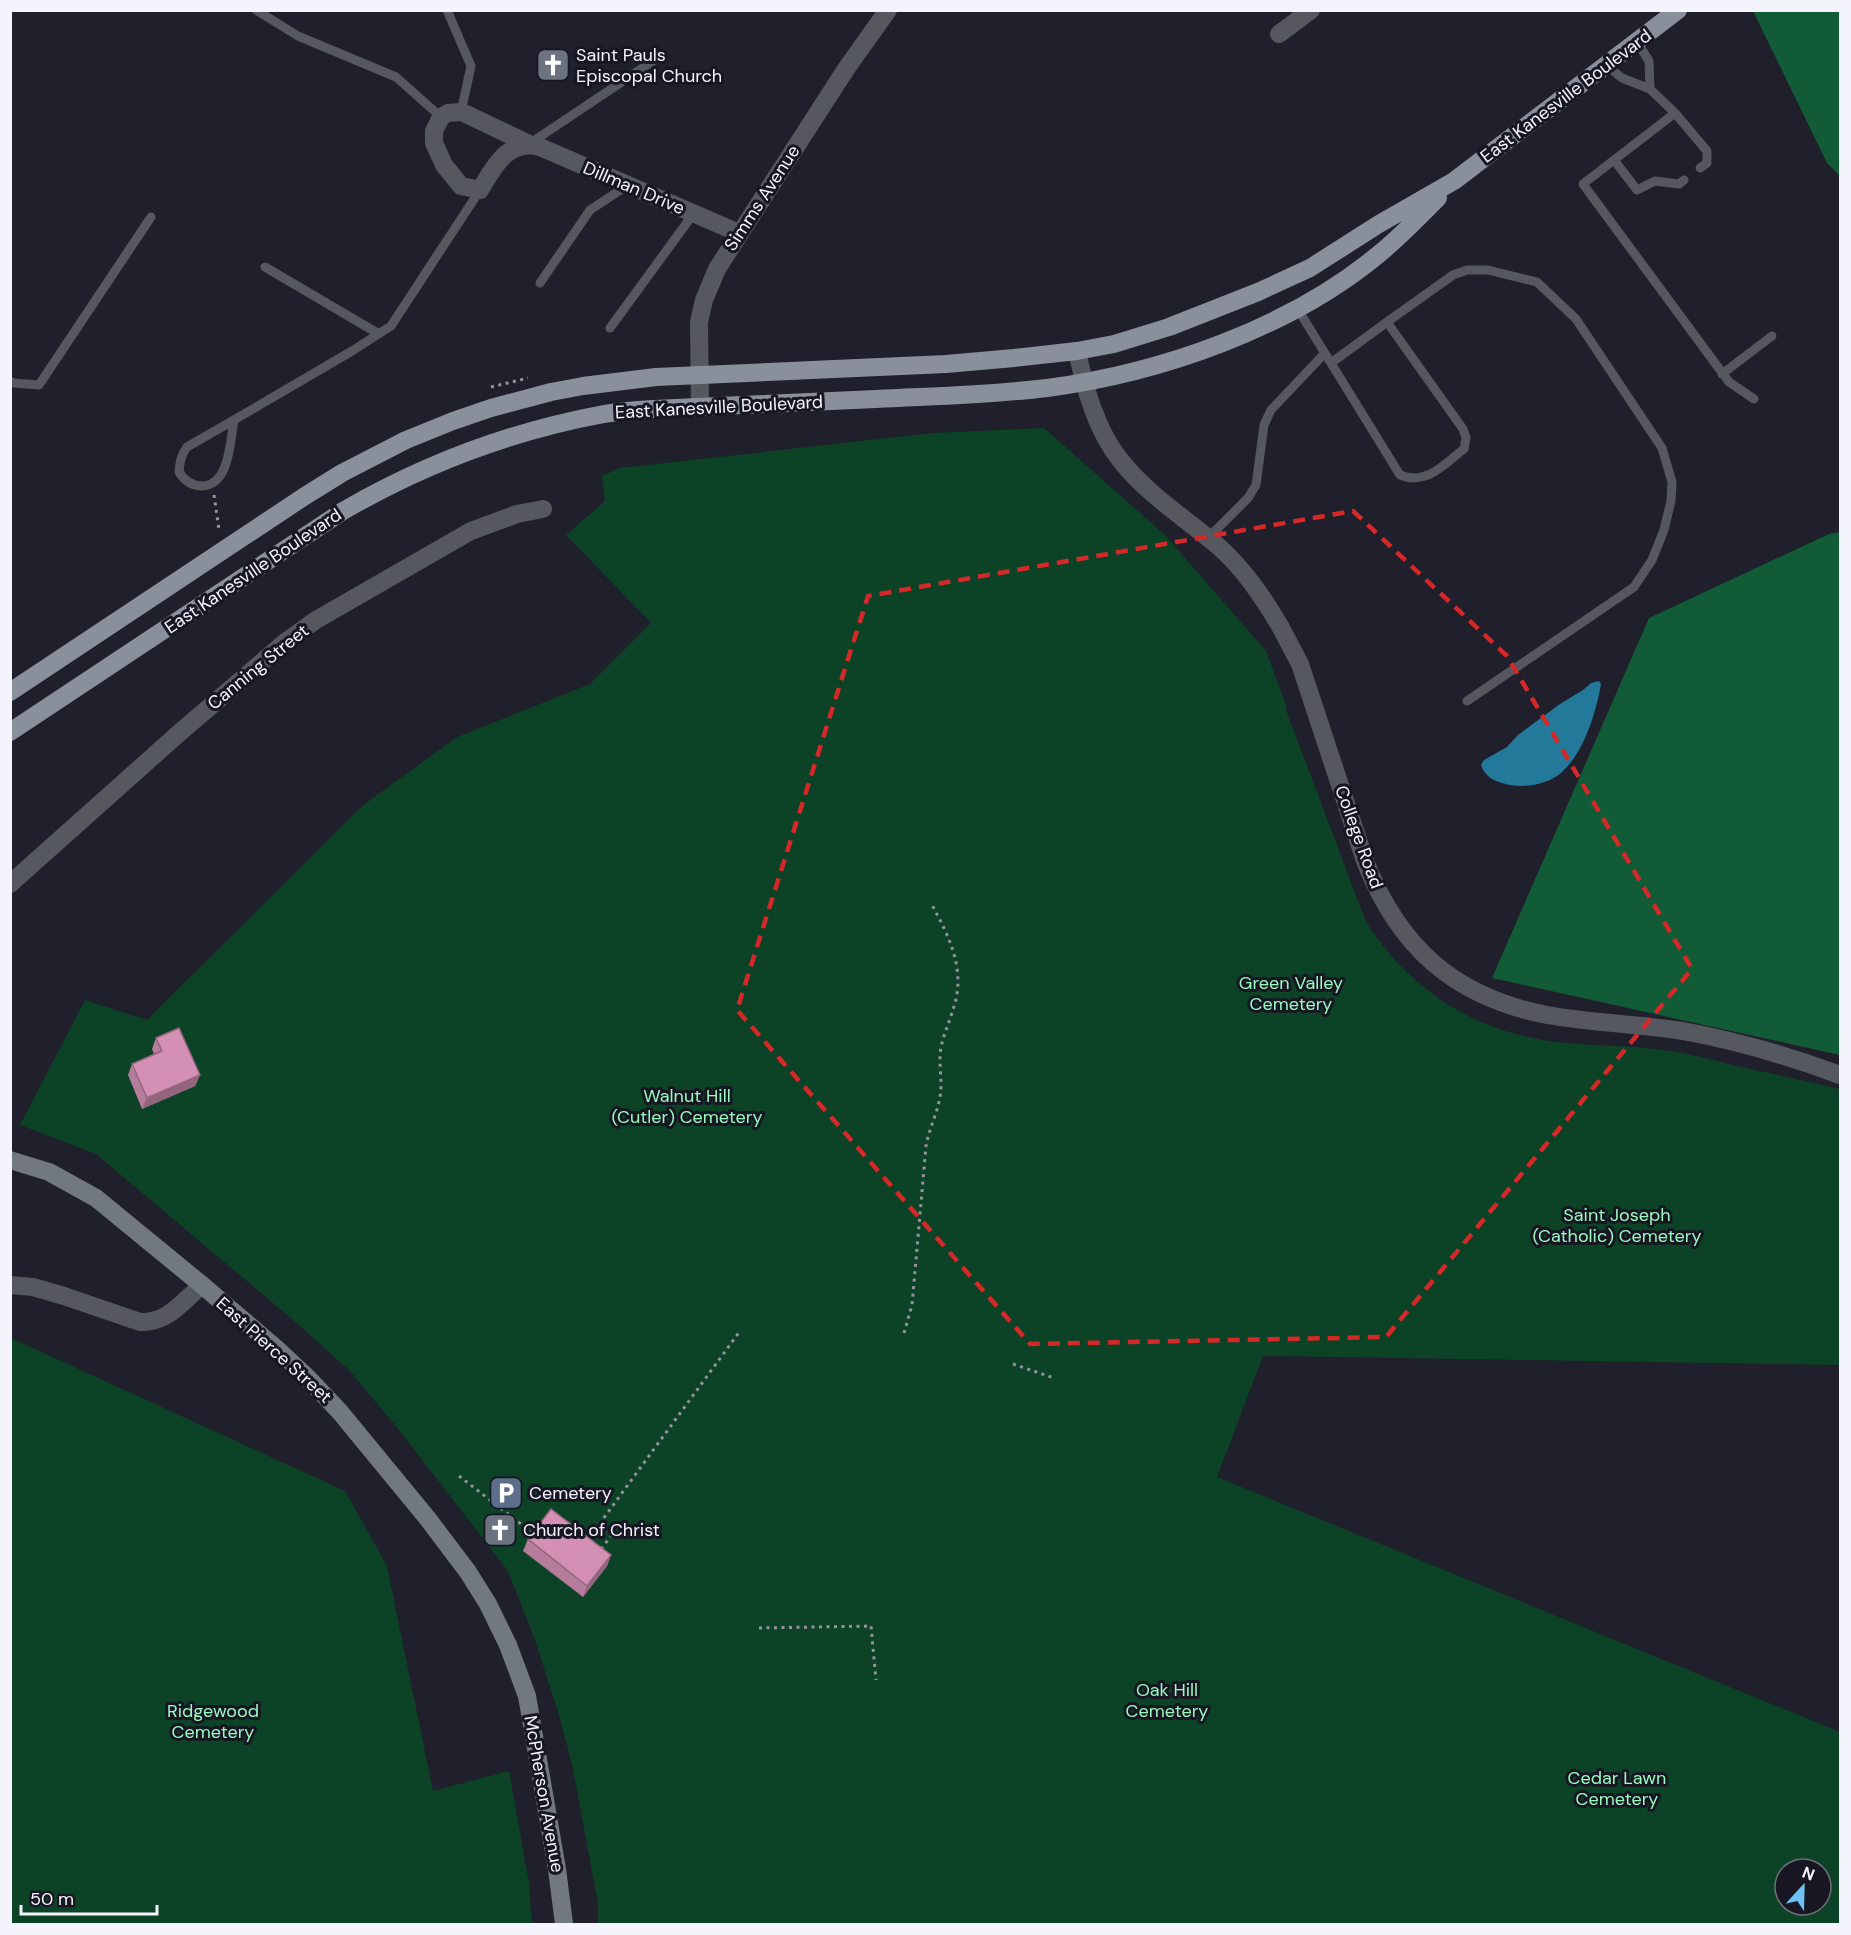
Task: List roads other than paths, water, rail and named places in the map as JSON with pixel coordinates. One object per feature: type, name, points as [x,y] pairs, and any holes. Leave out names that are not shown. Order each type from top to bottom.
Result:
[{"type":"main road","name":"East Kanesville Boulevard","points":[[10,692],[342,473],[406,440],[491,408],[550,392],[621,380],[700,374],[946,364],[1077,351],[1114,344],[1158,330],[1258,292],[1310,268],[1379,224],[1454,181],[1678,10]]},
{"type":"main road","name":"East Kanesville Boulevard","points":[[10,732],[343,511],[425,468],[487,444],[556,424],[606,413],[986,394],[1048,388],[1157,365],[1244,334],[1297,308],[1378,255],[1454,181]]},
{"type":"main road","name":"East Pierce Street","points":[[10,1160],[49,1172],[82,1189],[112,1210],[307,1377],[340,1412],[428,1518],[468,1572],[488,1604],[515,1665]]},
{"type":"main road","name":"McPherson Avenue","points":[[515,1665],[526,1696],[538,1752],[564,1924]]},
{"type":"street","name":"Simms Avenue","points":[[700,407],[699,322],[704,300],[717,269],[846,69],[888,10]]},
{"type":"street","points":[[1279,34],[1311,10]]},
{"type":"street","points":[[461,112],[448,113],[441,117],[434,131],[434,143],[444,165],[461,186],[480,190],[502,156],[517,147],[529,144]]},
{"type":"street","name":"Dillman Drive","points":[[461,112],[529,144],[739,233]]},
{"type":"street","name":"College Road","points":[[1077,351],[1083,381],[1106,440],[1121,461],[1140,482],[1208,538],[1232,561],[1261,593],[1280,626],[1300,663],[1376,890],[1404,935],[1425,958],[1476,992],[1506,1004],[1546,1015],[1681,1031],[1722,1039],[1767,1050],[1840,1075]]},
{"type":"street","name":"Canning Street","points":[[10,884],[178,734],[284,643],[316,620],[471,531],[517,514],[543,509]]},
{"type":"street","points":[[10,1285],[33,1287],[140,1322],[152,1323],[165,1318],[202,1285]]},
{"type":"lane","points":[[256,10],[298,36],[396,77],[441,117]]},
{"type":"lane","points":[[447,10],[471,66],[461,112]]},
{"type":"lane","points":[[1637,42],[1649,61],[1650,89]]},
{"type":"lane","points":[[529,144],[662,55]]},
{"type":"lane","points":[[1606,65],[1622,78],[1650,89],[1675,113],[1707,151],[1707,162],[1700,168]]},
{"type":"lane","points":[[1675,113],[1583,184],[1722,374],[1729,382],[1754,399]]},
{"type":"lane","points":[[1614,160],[1637,190],[1655,181],[1679,184],[1684,180]]},
{"type":"lane","points":[[540,283],[590,210],[628,185]]},
{"type":"lane","points":[[234,420],[225,468],[220,476],[205,486],[196,486],[188,482],[179,472],[180,460],[187,447],[392,326],[480,190]]},
{"type":"lane","points":[[610,328],[694,213]]},
{"type":"lane","points":[[10,381],[39,385],[151,217]]},
{"type":"lane","points":[[265,267],[379,334]]},
{"type":"lane","points":[[1331,363],[1453,275],[1467,270],[1488,270],[1537,282],[1576,319],[1662,448],[1672,482],[1671,501],[1664,530],[1652,560],[1634,587],[1467,701]]},
{"type":"lane","points":[[1297,308],[1400,475],[1418,479],[1429,476],[1464,449],[1466,438],[1463,429],[1387,322]]},
{"type":"lane","points":[[1722,374],[1772,336]]},
{"type":"lane","points":[[1208,538],[1248,498],[1256,485],[1264,425],[1271,410],[1325,353]]},
{"type":"water","points":[[1599,681],[1601,684],[1599,695],[1588,731],[1577,754],[1562,772],[1544,782],[1523,786],[1501,783],[1486,774],[1481,765],[1484,760],[1507,747],[1518,735],[1560,704],[1591,683]]},
{"type":"place","name":"Saint Pauls Episcopal Church","points":[[553,65]]},
{"type":"place","name":"Cemetery","points":[[506,1493]]},
{"type":"place","name":"Church of Christ","points":[[500,1530]]},
{"type":"park label","name":"Green Valley Cemetery","points":[[1291,993]]},
{"type":"park label","name":"Walnut Hill (Cutler) Cemetery","points":[[687,1106]]},
{"type":"park label","name":"Saint Joseph (Catholic) Cemetery","points":[[1617,1225]]},
{"type":"park label","name":"Oak Hill Cemetery","points":[[1167,1700]]},
{"type":"park label","name":"Ridgewood Cemetery","points":[[213,1721]]},
{"type":"park label","name":"Cedar Lawn Cemetery","points":[[1617,1788]]}]
